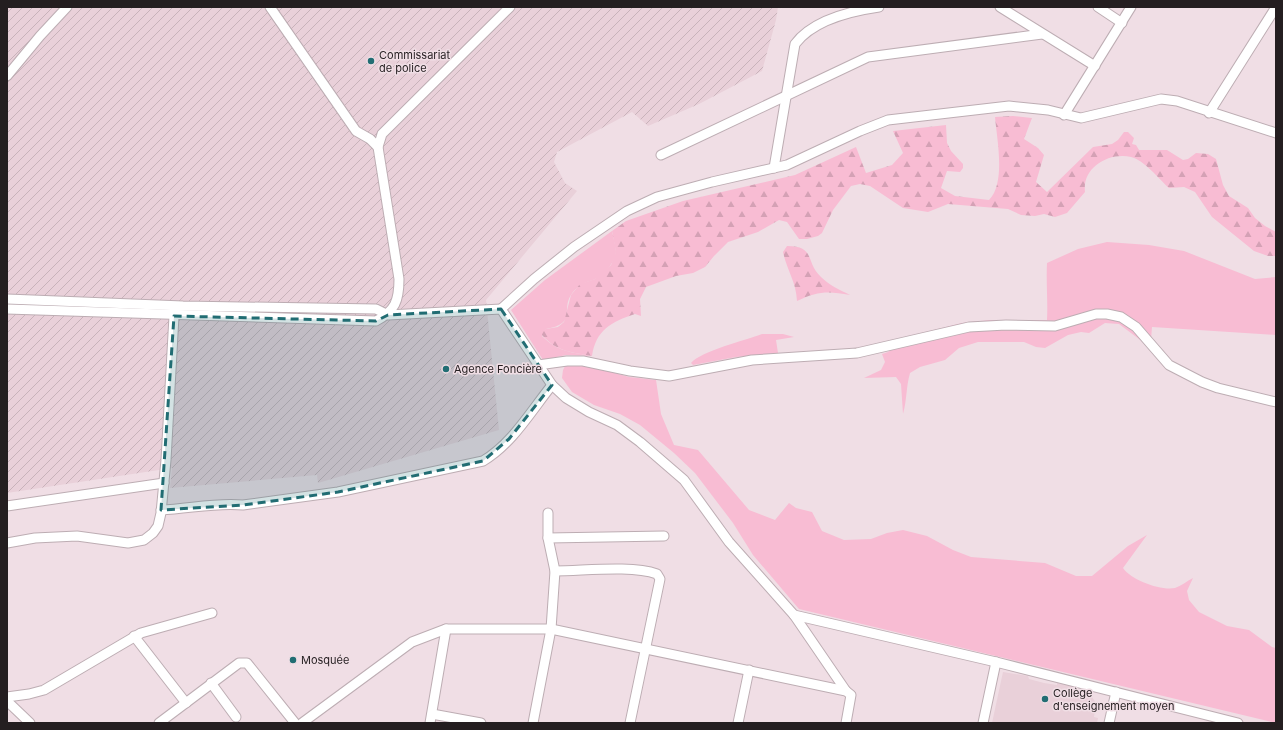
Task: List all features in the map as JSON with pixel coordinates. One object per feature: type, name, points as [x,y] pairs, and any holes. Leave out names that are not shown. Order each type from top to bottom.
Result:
[{"type":"street","points":[[7,76],[40,36],[67,7]]},
{"type":"street","points":[[270,7],[356,131],[370,139],[378,147]]},
{"type":"street","points":[[388,315],[398,299],[399,279],[378,147],[382,134],[510,7]]},
{"type":"street","points":[[774,168],[795,44],[800,36],[843,15],[879,7]]},
{"type":"street","points":[[1000,7],[1095,66]]},
{"type":"street","points":[[1098,7],[1122,23]]},
{"type":"street","points":[[1064,115],[1131,7]]},
{"type":"street","points":[[1209,113],[1276,7]]},
{"type":"street","points":[[661,155],[868,57],[1042,34]]},
{"type":"street","points":[[7,309],[174,316],[376,321],[388,315],[501,309],[534,279],[574,247],[627,211],[657,197],[712,182],[774,168],[800,160],[860,131],[888,120],[1009,106],[1048,110],[1064,115],[1082,118],[1161,99],[1177,101],[1209,113],[1276,133]]},
{"type":"street","points":[[7,299],[182,306],[376,310],[388,315]]},
{"type":"street","points":[[501,309],[552,385],[566,398],[589,412],[617,425],[684,480],[729,542],[794,615],[846,691],[851,695],[846,723]]},
{"type":"street","points":[[538,365],[567,361],[583,361],[630,371],[669,376],[752,360],[857,353],[969,327],[1006,325],[1055,326],[1096,314],[1107,314],[1121,317],[1136,327],[1169,365],[1202,382],[1218,388],[1276,402]]},
{"type":"street","points":[[7,543],[35,538],[77,536],[128,543],[138,542],[153,533],[158,526],[164,483],[174,316]]},
{"type":"street","points":[[161,510],[228,503],[244,505],[338,492],[483,461],[495,454],[509,439],[552,385]]},
{"type":"street","points":[[7,506],[164,483]]},
{"type":"street","points":[[533,723],[551,629],[556,571],[548,538],[548,513]]},
{"type":"street","points":[[548,538],[664,536]]},
{"type":"street","points":[[556,571],[630,570],[657,574],[660,579],[630,723]]},
{"type":"street","points":[[7,697],[44,690],[134,636],[149,629],[212,613]]},
{"type":"street","points":[[794,615],[996,662],[1116,692],[1211,720],[1238,723]]},
{"type":"street","points":[[302,723],[412,642],[446,629],[551,629],[846,691]]},
{"type":"street","points":[[446,629],[431,718],[480,723]]},
{"type":"street","points":[[134,636],[186,703]]},
{"type":"street","points":[[983,723],[996,662]]},
{"type":"street","points":[[159,723],[239,664],[247,663],[295,723]]},
{"type":"street","points":[[738,723],[749,670]]},
{"type":"street","points":[[212,684],[236,717]]},
{"type":"street","points":[[1109,723],[1116,692]]},
{"type":"street","points":[[7,701],[30,723]]},
{"type":"highlighted area","points":[[501,309],[552,385],[509,439],[483,461],[338,492],[243,505],[161,510],[174,316],[376,321],[388,315]]},
{"type":"shaded area","points":[[7,7],[778,7],[776,20],[762,71],[699,104],[648,126],[632,112],[557,152],[554,162],[565,183],[577,191],[486,300],[499,430],[318,483],[317,475],[170,488],[172,468],[7,493]]},
{"type":"shaded area","name":"Collège d'enseignement moyen","points":[[1003,672],[1028,676],[1029,679],[1044,683],[1057,685],[1057,683],[1072,686],[1072,689],[1078,690],[1078,692],[1092,697],[1096,703],[1094,717],[1098,718],[1097,723],[992,723]]},
{"type":"green space","points":[[1013,116],[1032,118],[1024,139],[1038,148],[1044,155],[1036,182],[1047,192],[1093,147],[1112,144],[1118,140],[1124,132],[1128,132],[1134,138],[1132,144],[1136,145],[1139,150],[1167,150],[1183,160],[1188,159],[1196,153],[1208,154],[1216,159],[1223,185],[1229,196],[1248,208],[1255,218],[1276,232],[1276,256],[1268,256],[1254,251],[1212,217],[1195,192],[1184,187],[1169,188],[1146,166],[1131,157],[1114,157],[1098,164],[1092,169],[1088,176],[1085,183],[1085,192],[1067,213],[1055,217],[1044,214],[1035,216],[1021,215],[1008,209],[948,204],[928,212],[903,208],[870,186],[860,184],[851,186],[833,210],[822,233],[818,236],[807,239],[799,239],[787,222],[779,220],[758,232],[728,242],[705,267],[693,273],[676,276],[646,287],[640,299],[641,316],[635,314],[619,320],[606,328],[597,340],[592,356],[559,348],[553,345],[542,335],[542,331],[558,327],[564,322],[571,295],[580,284],[595,279],[611,265],[616,252],[612,231],[626,221],[683,201],[795,175],[856,147],[866,173],[892,165],[903,153],[893,131],[946,125],[947,143],[951,151],[963,164],[963,168],[960,172],[947,171],[941,188],[955,196],[989,200],[994,192],[999,172],[995,117]]},
{"type":"green space","points":[[612,231],[616,252],[611,265],[601,275],[582,284],[573,292],[569,298],[567,315],[565,319],[562,323],[546,329],[542,336],[559,348],[592,356],[566,355],[543,360],[511,310],[545,280]]},
{"type":"green space","points":[[1107,242],[1149,245],[1184,251],[1255,279],[1276,277],[1276,335],[1152,327],[1151,340],[1143,342],[1119,324],[1105,323],[1089,333],[1081,332],[1068,335],[1045,348],[1036,347],[1024,342],[978,342],[959,348],[945,360],[920,367],[910,373],[903,414],[901,384],[896,377],[864,378],[881,370],[885,362],[882,354],[888,352],[902,338],[962,323],[990,320],[1047,320],[1047,263],[1078,249]]},
{"type":"green space","points":[[787,246],[796,247],[806,252],[816,271],[824,280],[850,295],[823,293],[811,295],[797,301],[795,288],[783,252]]},
{"type":"green space","points":[[762,334],[783,334],[794,337],[776,340],[778,353],[736,357],[693,365],[691,363],[704,354]]},
{"type":"green space","points":[[566,364],[582,364],[629,377],[656,380],[661,414],[674,445],[698,450],[749,510],[775,520],[789,503],[796,508],[812,512],[822,531],[844,540],[871,539],[887,533],[903,530],[927,536],[953,550],[971,557],[1045,563],[1076,576],[1092,576],[1128,546],[1147,535],[1123,568],[1127,572],[1133,577],[1147,584],[1162,588],[1175,588],[1193,578],[1187,591],[1189,600],[1199,612],[1227,626],[1249,630],[1272,647],[1276,648],[1276,723],[799,609],[753,555],[733,523],[695,473],[674,453],[640,425],[620,414],[594,405],[572,392],[562,378],[563,370]]},
{"type":"place","name":"Commissariat de police","points":[[371,61]]},
{"type":"place","name":"Agence Foncière","points":[[446,369]]},
{"type":"place","name":"Mosquée","points":[[293,660]]},
{"type":"place","name":"Collège d'enseignement moyen","points":[[1045,699]]}]
